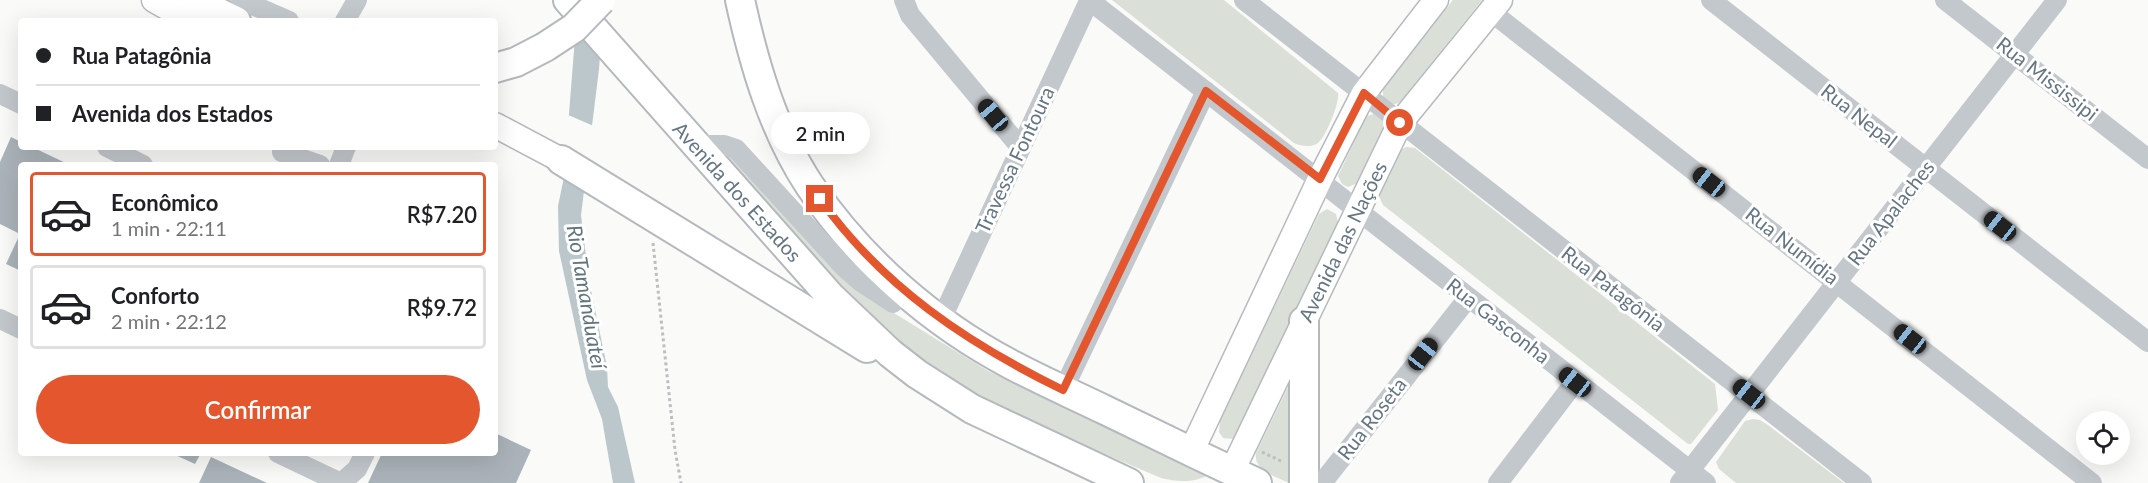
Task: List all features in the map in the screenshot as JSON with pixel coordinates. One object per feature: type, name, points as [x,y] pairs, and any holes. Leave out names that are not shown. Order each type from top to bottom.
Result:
[{"type":"highway","points":[[193,0],[234,12]]},
{"type":"highway","name":"Avenida dos Estados","points":[[568,0],[831,297],[871,336],[917,374]]},
{"type":"highway","points":[[498,67],[516,62],[545,47],[574,28],[601,0]]},
{"type":"highway","points":[[740,0],[762,82],[777,123],[809,184],[831,214],[888,278],[941,320],[1011,364],[1191,452],[1237,479]]},
{"type":"highway","points":[[561,160],[862,346],[917,374],[972,409],[1129,483]]},
{"type":"highway","points":[[1304,321],[1310,476]]},
{"type":"main road","points":[[154,0],[186,18]]},
{"type":"main road","points":[[1191,452],[1320,179],[1364,93],[1436,0]]},
{"type":"main road","name":"Avenida das Nações","points":[[1237,479],[1248,440],[1400,123],[1495,6]]},
{"type":"main road","points":[[498,127],[561,160]]},
{"type":"street","points":[[347,18],[357,0]]},
{"type":"street","points":[[904,0],[910,15],[1021,148]]},
{"type":"street","name":"Travessa Fontoura","points":[[941,320],[1089,0]]},
{"type":"street","name":"Rua Gasconha","points":[[1089,0],[1320,179],[1575,382],[1685,477],[1706,483]]},
{"type":"street","name":"Rua Patagônia","points":[[1244,0],[1862,483]]},
{"type":"street","name":"Rua Nepal","points":[[1711,0],[2148,342]]},
{"type":"street","name":"Rua Mississipi","points":[[1945,0],[2148,159]]},
{"type":"street","name":"Rua Apalaches","points":[[1685,477],[2057,0]]},
{"type":"street","name":"Rua Numídia","points":[[1495,6],[1837,282],[2092,483]]},
{"type":"street","points":[[234,12],[271,18]]},
{"type":"street","points":[[1063,390],[1206,91]]},
{"type":"street","points":[[0,94],[18,103]]},
{"type":"street","points":[[695,145],[724,145],[736,149],[844,267],[861,282],[893,303]]},
{"type":"street","points":[[113,150],[137,162]]},
{"type":"street","points":[[281,155],[308,162]]},
{"type":"street","name":"Rua Roseta","points":[[1310,476],[1468,298]]},
{"type":"street","points":[[0,319],[18,328]]},
{"type":"street","points":[[1498,483],[1575,382]]},
{"type":"street","points":[[284,456],[341,483],[357,469],[364,456]]},
{"type":"path","points":[[651,214],[675,450],[681,483]]},
{"type":"path","points":[[1248,440],[1257,445],[1261,452],[1310,476]]},
{"type":"shaded area","points":[[1112,0],[1224,0],[1338,93],[1335,111],[1321,139],[1315,145],[1309,146],[1294,143]]},
{"type":"shaded area","points":[[1453,0],[1482,0],[1400,102],[1393,105],[1383,99],[1383,90]]},
{"type":"shaded area","points":[[1374,114],[1384,121],[1384,128],[1358,183],[1348,187],[1342,184],[1338,176],[1364,121],[1367,116]]},
{"type":"shaded area","points":[[1406,147],[1415,148],[1715,384],[1718,410],[1691,444],[1688,444],[1383,205],[1379,196],[1401,150]]},
{"type":"shaded area","points":[[720,153],[729,155],[863,294],[988,371],[1208,470],[1208,475],[1186,481],[1161,478],[999,409],[937,374],[879,330]]},
{"type":"shaded area","points":[[1327,209],[1336,214],[1338,223],[1234,439],[1223,438],[1219,432],[1220,421],[1319,214]]},
{"type":"shaded area","points":[[1291,385],[1294,483],[1289,483],[1266,472],[1256,459],[1256,453]]},
{"type":"shaded area","points":[[1753,419],[1768,425],[1844,483],[1736,483],[1719,469],[1716,462],[1745,421]]},
{"type":"water","name":"Rio Tamanduateí","points":[[578,0],[604,0],[599,69],[581,215],[589,281],[607,367],[608,387],[618,407],[635,483],[613,483],[602,419],[587,380],[559,251],[558,206],[564,177]]},
{"type":"pier","points":[[566,114],[596,127],[589,187],[561,171]]},
{"type":"building","points":[[11,137],[18,140],[18,150],[38,150],[64,162],[18,162],[18,233],[0,224],[0,162]]},
{"type":"building","points":[[18,238],[18,270],[6,264]]},
{"type":"building","points":[[498,434],[531,450],[516,483],[368,483],[381,456],[498,456]]},
{"type":"building","points":[[178,456],[199,456],[195,464]]},
{"type":"building","points":[[211,457],[267,483],[199,483]]},
{"type":"route","points":[[820,199],[855,243],[888,278],[941,320],[981,347],[1063,390],[1206,91],[1320,179],[1364,93],[1400,123]]}]
